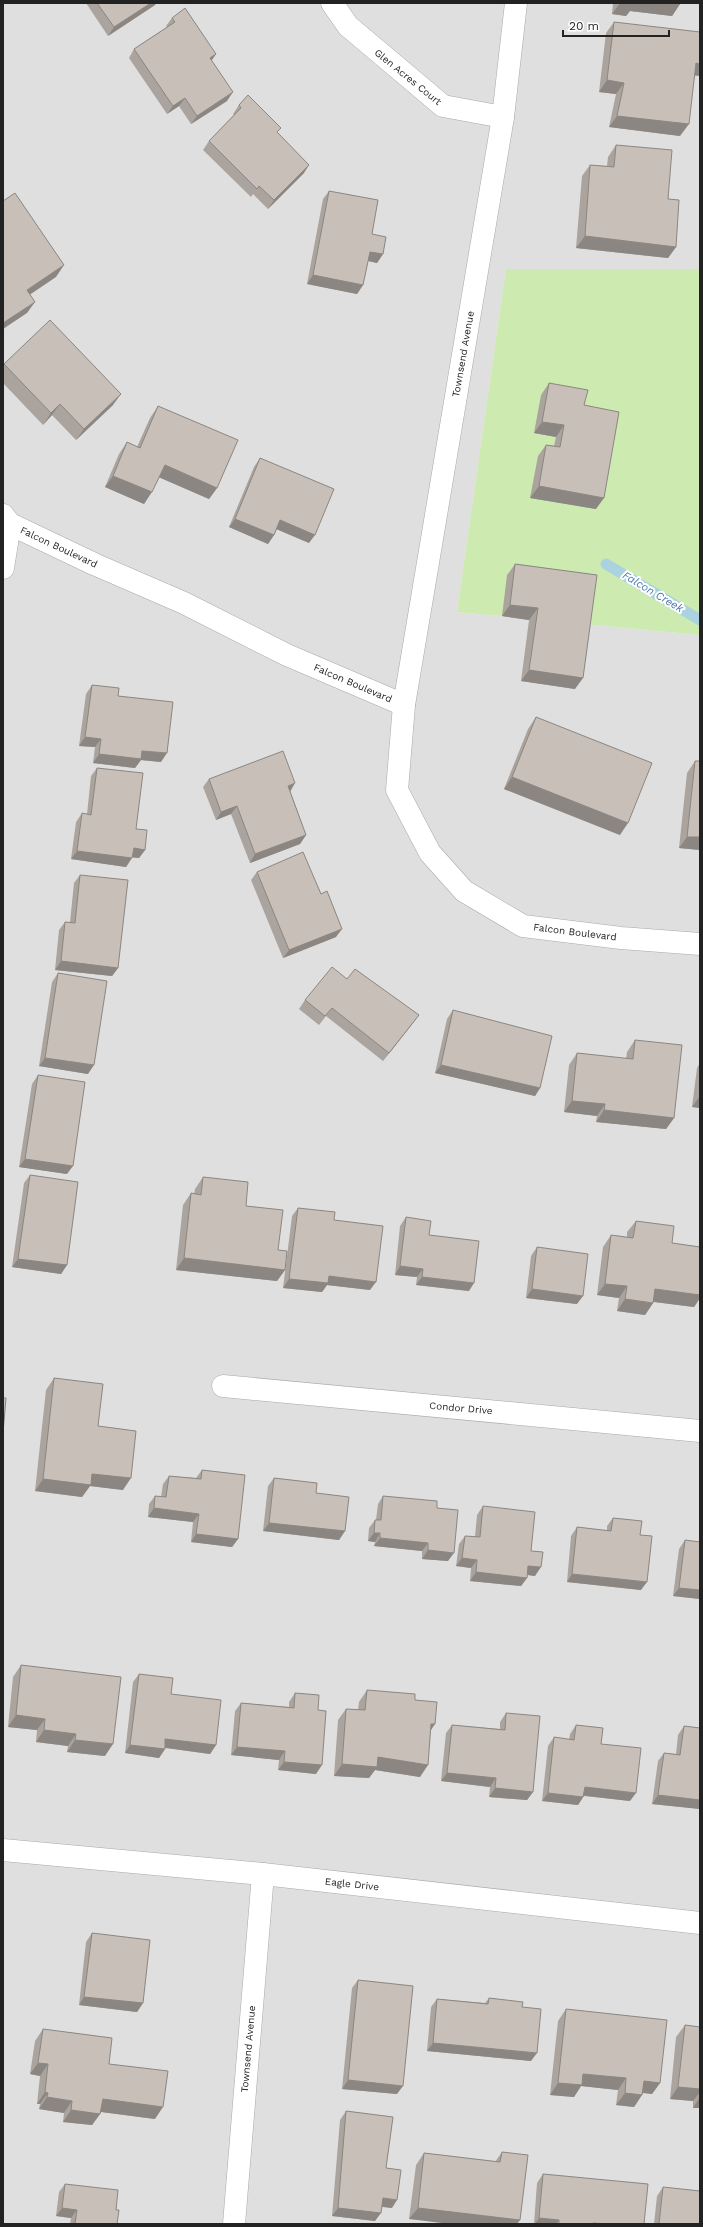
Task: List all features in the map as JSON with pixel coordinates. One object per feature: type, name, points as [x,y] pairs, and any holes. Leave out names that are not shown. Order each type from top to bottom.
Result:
[{"type":"street","name":"Glen Acres Court","points":[[332,3],[348,26],[443,106],[503,117]]},
{"type":"street","name":"Townsend Avenue","points":[[404,705],[503,117],[516,3]]},
{"type":"street","name":"Falcon Boulevard","points":[[6,519],[94,564],[184,603],[288,654],[404,705],[397,790],[430,853],[464,891],[523,926],[621,938],[700,944]]},
{"type":"street","points":[[3,568],[6,519]]},
{"type":"street","name":"Condor Drive","points":[[223,1386],[700,1431]]},
{"type":"street","name":"Eagle Drive","points":[[3,1850],[263,1874],[700,1923]]},
{"type":"street","name":"Townsend Avenue","points":[[234,2224],[263,1874]]},
{"type":"shaded area","points":[[3,3],[700,3],[700,269],[506,269],[457,612],[700,635],[700,2224],[3,2224]]},
{"type":"green space","points":[[506,269],[700,269],[700,635],[457,612]]},
{"type":"building","points":[[97,3],[151,3],[114,27]]},
{"type":"building","points":[[185,8],[216,54],[210,58],[233,92],[197,116],[185,98],[173,106],[134,49],[175,22],[172,18]]},
{"type":"building","points":[[614,22],[700,32],[700,64],[696,63],[689,124],[617,116],[624,83],[607,80]]},
{"type":"building","points":[[248,95],[281,128],[277,132],[309,165],[274,200],[259,186],[257,189],[209,141],[241,108],[239,105]]},
{"type":"building","points":[[616,145],[672,150],[668,199],[679,200],[676,247],[585,236],[590,165],[614,167]]},
{"type":"building","points":[[329,191],[378,200],[372,234],[386,237],[383,254],[370,252],[363,285],[313,275]]},
{"type":"building","points":[[15,193],[64,265],[27,290],[35,302],[3,323],[3,201]]},
{"type":"building","points":[[50,320],[121,394],[84,429],[60,404],[51,413],[4,364]]},
{"type":"building","points":[[549,383],[588,390],[584,405],[619,412],[604,498],[539,486],[546,445],[560,447],[564,425],[542,422]]},
{"type":"building","points":[[158,406],[238,440],[217,488],[165,465],[152,492],[113,476],[127,442],[140,448]]},
{"type":"building","points":[[260,458],[334,489],[315,535],[280,520],[274,535],[235,519]]},
{"type":"building","points":[[515,564],[597,575],[583,678],[529,670],[538,608],[510,605]]},
{"type":"building","points":[[92,685],[119,688],[118,696],[173,702],[167,753],[142,751],[141,759],[99,754],[101,739],[85,737]]},
{"type":"building","points":[[536,717],[652,763],[628,823],[512,777]]},
{"type":"building","points":[[283,751],[295,783],[288,786],[306,835],[255,854],[237,806],[221,812],[209,779]]},
{"type":"building","points":[[695,761],[700,761],[700,837],[687,837]]},
{"type":"building","points":[[97,768],[143,773],[136,829],[147,830],[145,850],[134,848],[132,858],[77,851],[82,813],[91,815]]},
{"type":"building","points":[[303,852],[321,894],[327,891],[342,929],[289,950],[257,872]]},
{"type":"building","points":[[80,875],[128,880],[118,968],[61,961],[65,922],[75,923]]},
{"type":"building","points":[[332,967],[347,979],[355,969],[419,1015],[389,1053],[332,1008],[325,1016],[305,1000]]},
{"type":"building","points":[[58,973],[107,981],[94,1065],[45,1058]]},
{"type":"building","points":[[453,1010],[552,1036],[540,1088],[441,1065]]},
{"type":"building","points":[[635,1040],[682,1045],[674,1118],[604,1110],[605,1104],[572,1101],[577,1053],[633,1059]]},
{"type":"building","points":[[38,1075],[85,1082],[73,1166],[25,1159]]},
{"type":"building","points":[[30,1175],[78,1182],[67,1265],[18,1259]]},
{"type":"building","points":[[203,1177],[248,1182],[246,1206],[283,1210],[278,1250],[287,1251],[285,1270],[184,1258],[191,1193],[201,1195]]},
{"type":"building","points":[[298,1208],[335,1212],[334,1220],[383,1226],[376,1282],[329,1276],[328,1283],[289,1279]]},
{"type":"building","points":[[406,1217],[431,1221],[429,1235],[479,1241],[474,1283],[422,1277],[423,1269],[400,1266]]},
{"type":"building","points":[[636,1221],[674,1226],[672,1243],[700,1247],[700,1295],[655,1289],[653,1303],[625,1299],[627,1286],[605,1284],[611,1235],[633,1238]]},
{"type":"building","points":[[537,1247],[588,1254],[583,1296],[532,1289]]},
{"type":"building","points":[[54,1378],[103,1384],[98,1426],[136,1431],[131,1478],[92,1474],[91,1485],[43,1479]]},
{"type":"building","points":[[3,1398],[6,1398],[3,1433]]},
{"type":"building","points":[[202,1470],[245,1475],[238,1539],[196,1534],[199,1514],[154,1508],[155,1496],[166,1497],[169,1476],[201,1479]]},
{"type":"building","points":[[274,1478],[317,1483],[316,1493],[349,1497],[345,1531],[269,1523]]},
{"type":"building","points":[[383,1496],[437,1501],[437,1508],[458,1510],[454,1553],[428,1550],[428,1543],[380,1538],[380,1533],[374,1533],[375,1520],[381,1520]]},
{"type":"building","points":[[483,1506],[535,1512],[531,1551],[543,1552],[541,1567],[528,1566],[527,1578],[476,1572],[477,1560],[462,1558],[465,1536],[480,1537]]},
{"type":"building","points":[[613,1518],[642,1521],[640,1535],[652,1536],[647,1582],[572,1574],[577,1527],[611,1531]]},
{"type":"building","points":[[685,1540],[700,1542],[700,1590],[679,1588]]},
{"type":"building","points":[[21,1665],[121,1677],[113,1744],[75,1740],[76,1734],[44,1730],[45,1719],[16,1715]]},
{"type":"building","points":[[139,1674],[173,1678],[171,1694],[221,1700],[216,1745],[165,1739],[165,1749],[130,1745]]},
{"type":"building","points":[[367,1690],[415,1694],[415,1700],[437,1702],[435,1724],[431,1724],[428,1765],[378,1757],[377,1767],[342,1764],[346,1709],[365,1710]]},
{"type":"building","points":[[295,1693],[319,1695],[318,1710],[326,1711],[322,1765],[284,1762],[285,1751],[237,1747],[241,1703],[294,1708]]},
{"type":"building","points":[[506,1713],[540,1716],[533,1792],[495,1788],[496,1778],[447,1773],[452,1725],[505,1730]]},
{"type":"building","points":[[576,1725],[603,1728],[601,1744],[641,1748],[636,1793],[585,1787],[583,1797],[548,1793],[554,1737],[574,1740]]},
{"type":"building","points":[[684,1726],[700,1728],[700,1800],[658,1795],[664,1753],[680,1755]]},
{"type":"building","points":[[92,1933],[150,1940],[143,2003],[84,1997]]},
{"type":"building","points":[[358,1980],[413,1986],[403,2086],[348,2080]]},
{"type":"building","points":[[489,1998],[523,2002],[522,2007],[541,2009],[537,2053],[433,2043],[437,1999],[488,2004]]},
{"type":"building","points":[[566,2009],[667,2020],[660,2083],[644,2081],[642,2095],[625,2093],[626,2078],[583,2074],[582,2085],[558,2083]]},
{"type":"building","points":[[685,2025],[700,2027],[700,2089],[678,2087]]},
{"type":"building","points":[[43,2029],[112,2038],[109,2064],[168,2071],[163,2107],[103,2099],[100,2114],[71,2110],[72,2101],[47,2097],[48,2093],[45,2092],[48,2064],[38,2063]]},
{"type":"building","points":[[346,2111],[393,2117],[386,2168],[401,2170],[397,2200],[383,2198],[381,2213],[338,2208]]},
{"type":"building","points":[[502,2152],[528,2155],[520,2220],[418,2208],[424,2153],[500,2162]]},
{"type":"building","points":[[543,2174],[648,2184],[644,2224],[559,2224],[559,2220],[539,2218]]},
{"type":"building","points":[[65,2184],[118,2190],[116,2210],[119,2210],[117,2224],[75,2224],[77,2210],[62,2208]]},
{"type":"building","points":[[663,2187],[700,2191],[700,2224],[659,2224]]},
{"type":"waterway","name":"Falcon Creek","points":[[606,564],[700,620]]}]
